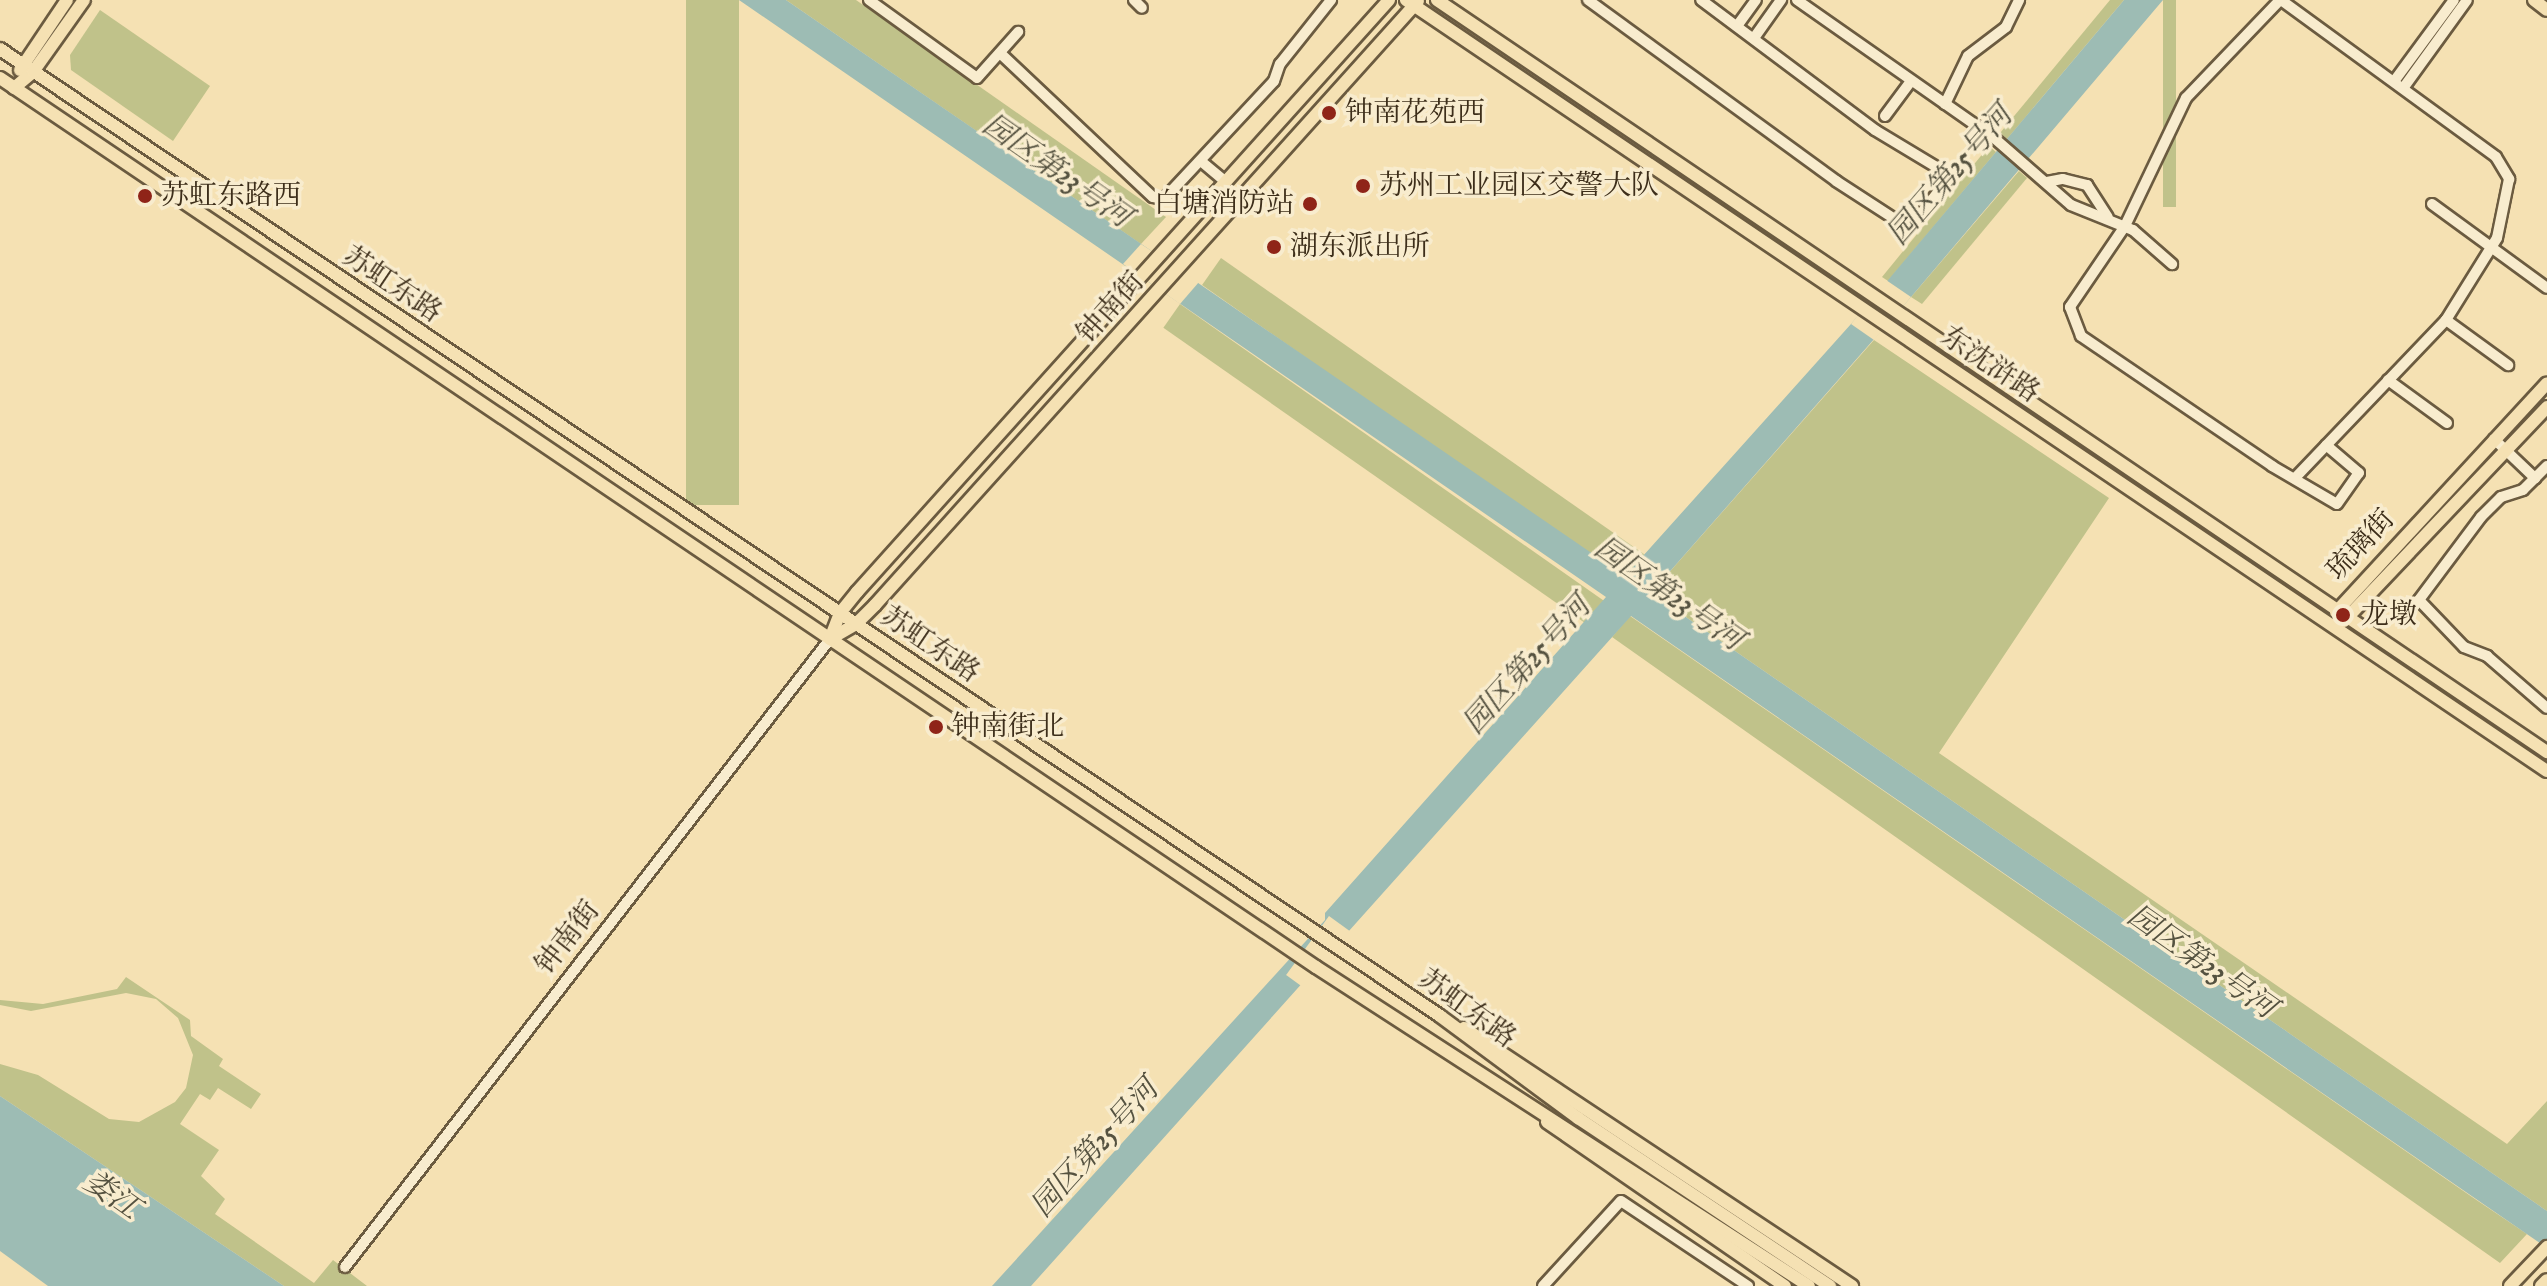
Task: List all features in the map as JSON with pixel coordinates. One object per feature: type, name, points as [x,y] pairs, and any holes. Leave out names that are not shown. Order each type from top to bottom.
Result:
[{"type":"main road","points":[[0,78],[14,88],[67,0]]},
{"type":"main road","points":[[27,68],[84,0]]},
{"type":"main road","name":"钟南街","points":[[830,639],[840,613],[1389,0]]},
{"type":"main road","name":"东沈浒路","points":[[1437,0],[2336,606],[2547,752]]},
{"type":"main road","points":[[2534,0],[2547,10]]},
{"type":"main road","name":"钟南街","points":[[830,639],[856,624],[1179,269],[1413,2]]},
{"type":"main road","name":"东沈浒路","points":[[1413,2],[2547,771]]},
{"type":"main road","name":"苏虹东路","points":[[0,49],[1440,1016],[1578,1118],[1830,1286]]},
{"type":"main road","name":"苏虹东路","points":[[14,88],[1295,953],[1809,1286]]},
{"type":"main road","name":"琉璃街","points":[[2335,628],[2336,606],[2547,383]]},
{"type":"main road","name":"琉璃街","points":[[2335,628],[2350,616],[2547,407]]},
{"type":"main road","points":[[1440,1016],[1480,1036],[1852,1286]]},
{"type":"main road","points":[[1540,1114],[1560,1135],[1785,1286]]},
{"type":"main road","points":[[2510,1286],[2547,1247]]},
{"type":"main road","points":[[2541,1286],[2547,1280]]},
{"type":"street","points":[[869,0],[977,78],[1018,32]]},
{"type":"street","points":[[1000,53],[1153,197],[1168,197],[1274,81],[1280,64],[1331,0]]},
{"type":"street","points":[[1588,0],[1836,181],[1901,223],[1918,218],[1945,183],[1943,171],[1875,130],[1701,0]]},
{"type":"street","points":[[1737,26],[1756,0]]},
{"type":"street","points":[[1754,38],[1781,0]]},
{"type":"street","points":[[1797,0],[1993,137],[2081,211],[2108,217],[2125,226],[2172,264]]},
{"type":"street","points":[[1945,104],[1968,56],[2006,27],[2019,0]]},
{"type":"street","points":[[2296,477],[2326,445],[2388,380],[2446,320],[2492,249],[2508,172],[2399,83],[2281,0],[2186,98],[2125,226],[2070,307],[2074,327],[2272,466],[2296,477],[2332,503],[2342,500],[2359,473],[2326,445]]},
{"type":"street","points":[[2399,83],[2454,0]]},
{"type":"street","points":[[2399,83],[2467,0]]},
{"type":"street","points":[[1885,116],[1911,81]]},
{"type":"street","points":[[1202,162],[1226,182]]},
{"type":"street","points":[[2047,182],[2063,179],[2087,185],[2108,217]]},
{"type":"street","points":[[2432,204],[2547,288]]},
{"type":"street","points":[[2446,320],[2508,365]]},
{"type":"street","points":[[2388,380],[2447,423]]},
{"type":"street","points":[[2494,439],[2535,478]]},
{"type":"street","points":[[2547,466],[2523,490],[2501,497],[2481,517],[2419,600],[2464,647],[2487,656],[2547,708]]},
{"type":"street","name":"钟南街","points":[[345,1267],[830,639]]},
{"type":"street","points":[[1543,1286],[1621,1201],[1748,1286]]},
{"type":"green space","points":[[686,0],[739,0],[739,505],[686,505]]},
{"type":"green space","points":[[786,0],[856,0],[1166,217],[1141,244]]},
{"type":"green space","points":[[2110,0],[2124,0],[2007,139],[2000,133]]},
{"type":"green space","points":[[2163,0],[2176,0],[2176,207],[2163,207]]},
{"type":"green space","points":[[100,10],[210,86],[173,141],[71,70],[70,55]]},
{"type":"green space","points":[[1989,146],[1996,152],[1888,281],[1882,277]]},
{"type":"green space","points":[[2019,171],[2027,178],[1922,304],[1911,297]]},
{"type":"green space","points":[[1221,258],[1645,555],[1626,582],[1202,285]]},
{"type":"green space","points":[[1180,304],[1604,601],[1587,624],[1163,328]]},
{"type":"green space","points":[[1874,340],[2109,498],[1939,753],[2507,1144],[2547,1101],[2547,1211],[1651,593]]},
{"type":"green space","points":[[1630,616],[2527,1234],[2500,1263],[1612,637]]},
{"type":"green space","points":[[126,977],[190,1020],[191,1036],[223,1059],[219,1066],[261,1094],[251,1109],[218,1088],[210,1100],[200,1094],[180,1124],[219,1150],[201,1176],[225,1199],[215,1214],[314,1283],[333,1260],[367,1286],[284,1286],[0,1096],[0,1064],[38,1075],[109,1119],[139,1122],[175,1102],[186,1088],[193,1055],[178,1018],[156,999],[126,993],[31,1011],[0,1005],[0,1000],[43,1004],[117,989]]},
{"type":"water","points":[[739,0],[786,0],[1625,576],[1851,324],[2124,0],[2163,0],[1911,297],[1651,593],[2547,1211],[2547,1248],[1631,616],[1031,1286],[992,1286],[1325,920],[1325,913],[1606,597]]},
{"type":"water","name":"娄江","points":[[0,1096],[284,1286],[48,1286],[0,1251]]},
{"type":"pier","points":[[1141,244],[1199,282],[1180,304],[1123,264]]},
{"type":"pier","points":[[1886,280],[1911,297],[1874,340],[1851,324]]},
{"type":"pier","points":[[1329,916],[1350,931],[1307,990],[1286,975]]},
{"type":"place","name":"钟南花苑西","points":[[1329,113]]},
{"type":"place","name":"苏州工业园区交警大队","points":[[1363,186]]},
{"type":"place","name":"苏虹东路西","points":[[145,196]]},
{"type":"place","name":"白塘消防站","points":[[1310,204]]},
{"type":"place","name":"湖东派出所","points":[[1274,247]]},
{"type":"place","name":"龙墩","points":[[2343,615]]},
{"type":"place","name":"钟南街北","points":[[936,727]]},
{"type":"water label","name":"园区第23号河","points":[[1056,172]]},
{"type":"water label","name":"园区第25号河","points":[[1951,176]]},
{"type":"water label","name":"园区第23号河","points":[[1668,595]]},
{"type":"water label","name":"园区第25号河","points":[[1528,666]]},
{"type":"water label","name":"园区第23号河","points":[[2201,963]]},
{"type":"water label","name":"园区第25号河","points":[[1096,1149]]}]
